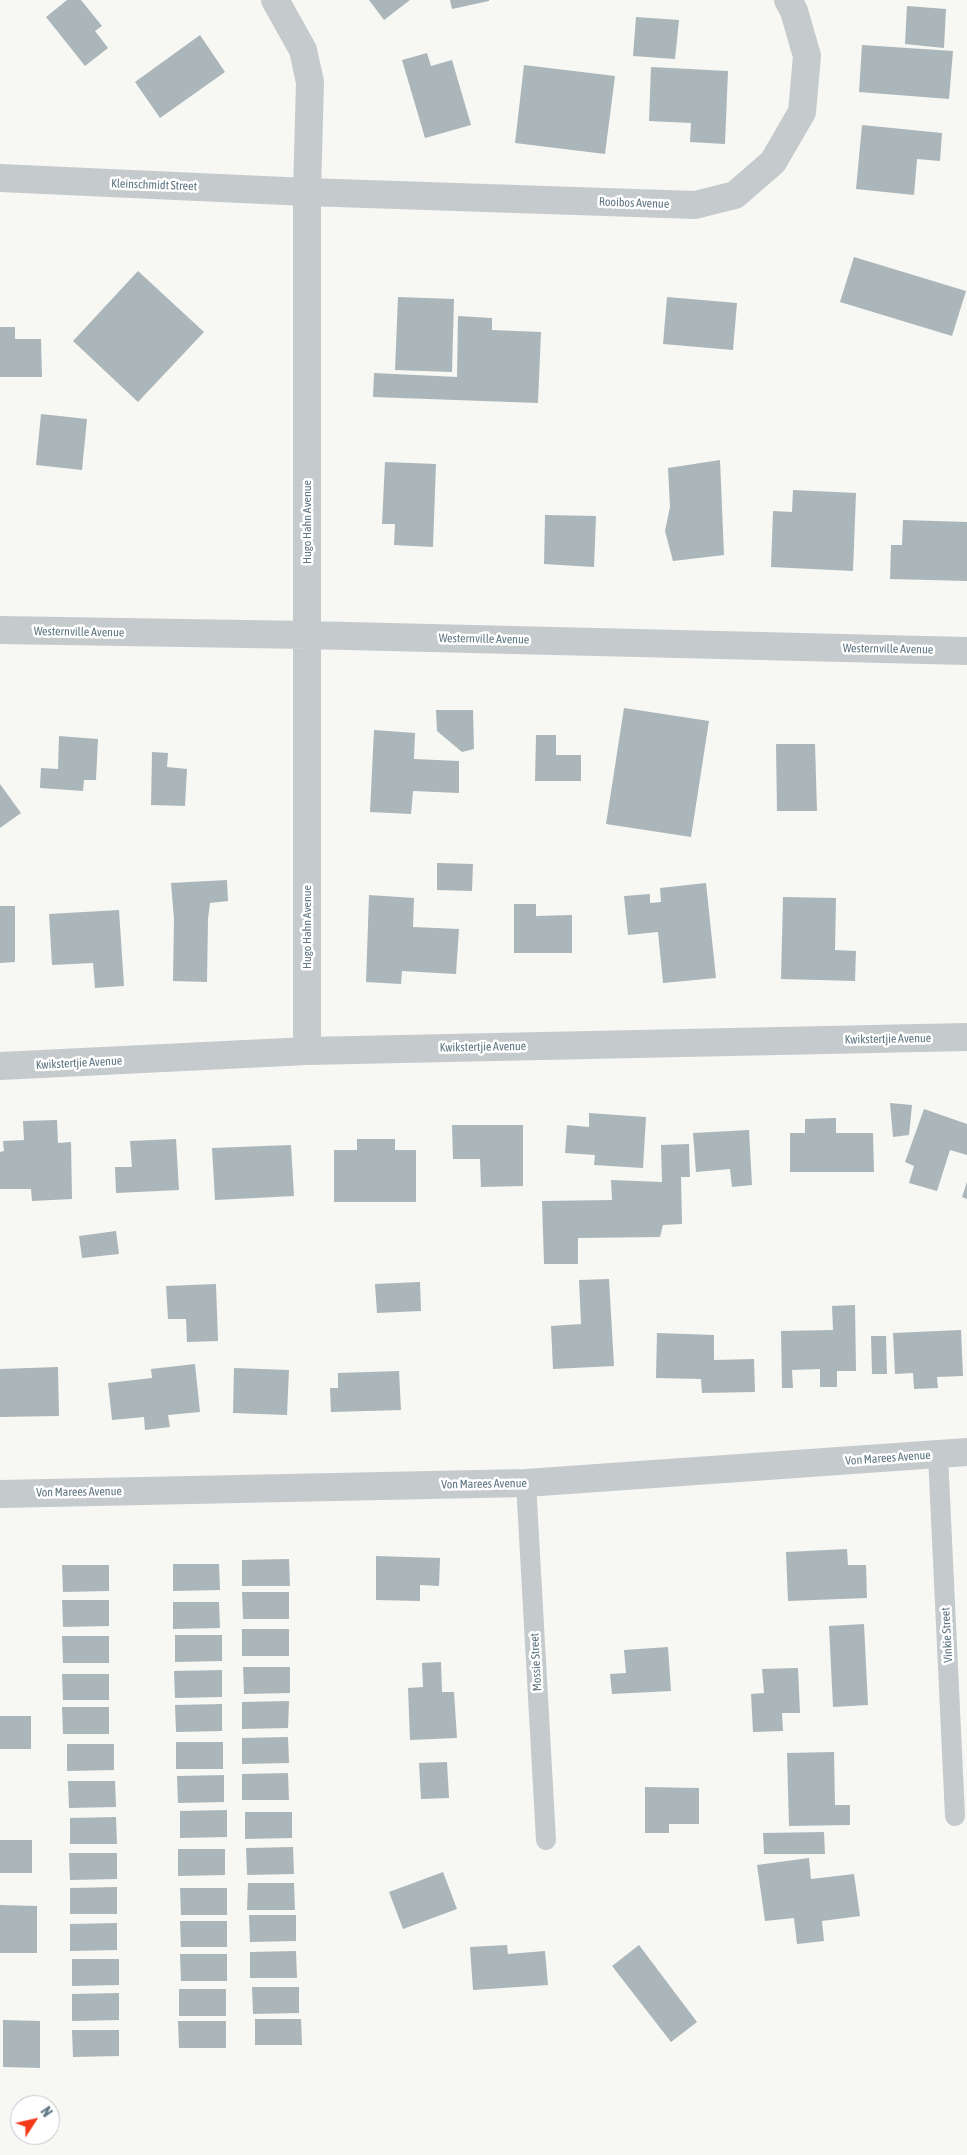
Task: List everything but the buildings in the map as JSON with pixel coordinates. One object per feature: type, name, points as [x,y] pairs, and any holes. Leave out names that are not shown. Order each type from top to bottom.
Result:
[{"type":"street","name":"Hugo Hahn Avenue","points":[[275,0],[302,50],[310,82],[307,192],[308,1051]]},
{"type":"street","name":"Rooibos Avenue","points":[[307,192],[695,205],[735,195],[773,162],[802,112],[807,56],[794,10],[788,0]]},
{"type":"street","name":"Kleinschmidt Street","points":[[0,178],[307,192]]},
{"type":"street","name":"Westernville Avenue","points":[[0,630],[307,635],[967,651]]},
{"type":"street","name":"Kwikstertjie Avenue","points":[[0,1066],[308,1051],[967,1037]]},
{"type":"street","name":"Von Marees Avenue","points":[[0,1494],[526,1483],[967,1452]]},
{"type":"lane","name":"Vinkie Street","points":[[938,1455],[955,1816]]},
{"type":"lane","name":"Mossie Street","points":[[526,1483],[546,1840]]}]
